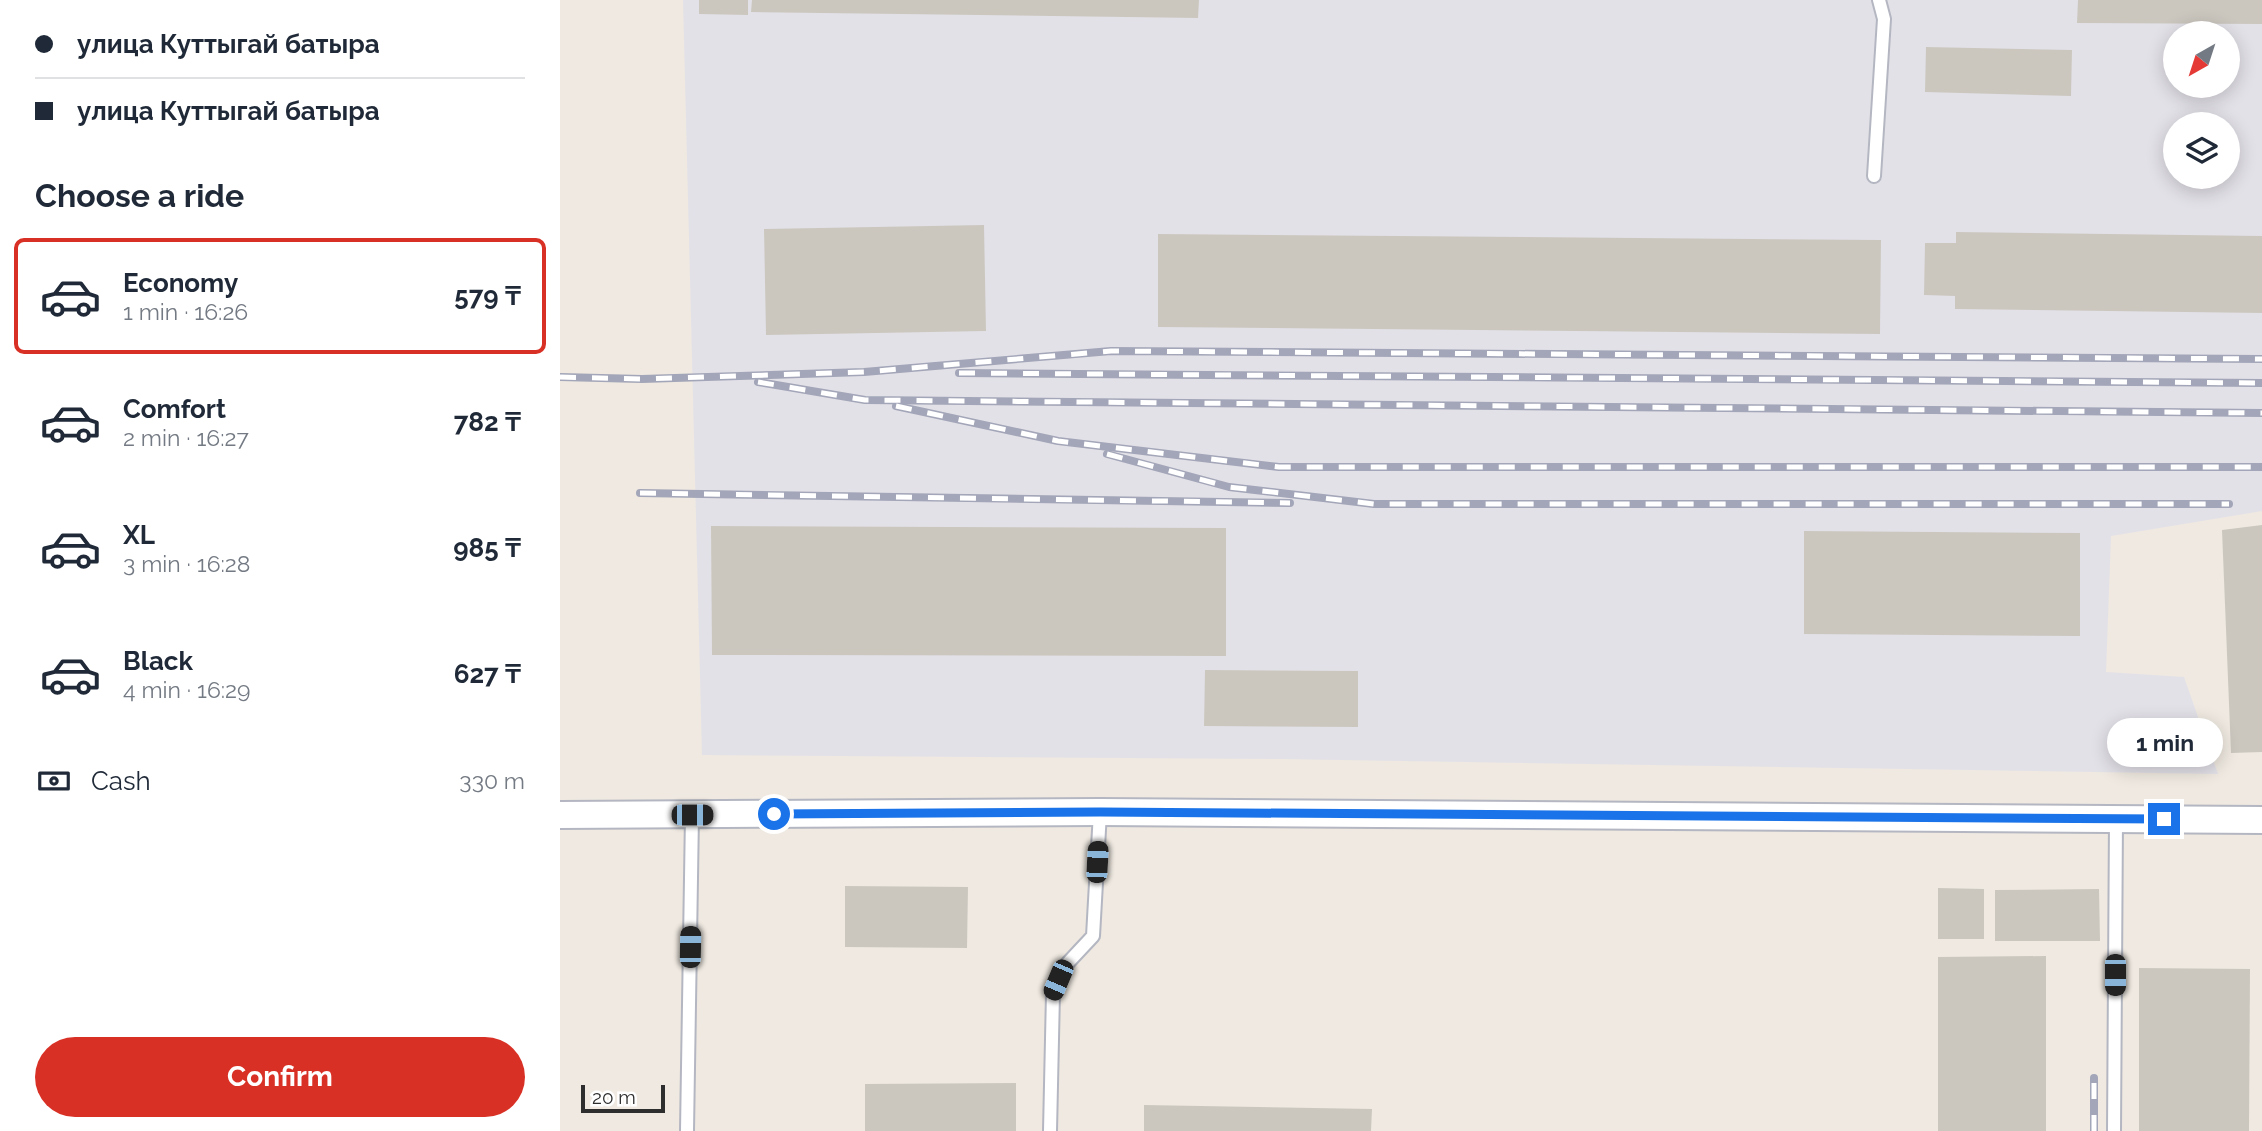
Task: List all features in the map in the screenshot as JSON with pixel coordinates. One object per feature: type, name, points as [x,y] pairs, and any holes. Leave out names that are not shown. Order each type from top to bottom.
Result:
[{"type":"street","points":[[560,815],[1100,812],[2262,820]]},
{"type":"lane","points":[[1874,176],[1884,19],[1879,0]]},
{"type":"lane","points":[[1050,1131],[1053,993],[1064,967],[1093,936],[1100,812]]},
{"type":"lane","points":[[687,1131],[692,815]]},
{"type":"lane","points":[[2114,1131],[2116,819]]},
{"type":"shaded area","points":[[683,0],[2262,0],[2262,511],[2111,536],[2106,672],[2184,677],[2218,774],[1281,759],[702,755]]},
{"type":"building","points":[[699,0],[748,0],[748,15],[699,14]]},
{"type":"building","points":[[752,0],[1199,0],[1198,18],[751,12]]},
{"type":"building","points":[[2078,0],[2262,0],[2262,24],[2240,24],[2240,21],[2077,23]]},
{"type":"building","points":[[1926,47],[2072,50],[2071,96],[1925,92]]},
{"type":"building","points":[[984,225],[986,331],[766,335],[764,229]]},
{"type":"building","points":[[1956,232],[2262,236],[2262,313],[1955,309],[1955,296],[1924,295],[1925,243],[1956,243]]},
{"type":"building","points":[[1158,234],[1881,240],[1880,334],[1158,327]]},
{"type":"building","points":[[2262,525],[2262,752],[2231,753],[2222,530]]},
{"type":"building","points":[[711,526],[1226,528],[1226,656],[712,655]]},
{"type":"building","points":[[1804,531],[2080,533],[2080,636],[1804,634]]},
{"type":"building","points":[[1205,670],[1358,671],[1358,727],[1204,726]]},
{"type":"building","points":[[845,886],[968,887],[967,948],[845,947]]},
{"type":"building","points":[[1938,888],[1984,889],[1984,939],[1938,939]]},
{"type":"building","points":[[2099,889],[2100,941],[1995,941],[1995,890]]},
{"type":"building","points":[[2046,956],[2046,1131],[1938,1131],[1938,957]]},
{"type":"building","points":[[2139,968],[2250,969],[2249,1131],[2139,1131]]},
{"type":"building","points":[[1016,1083],[1016,1131],[865,1131],[865,1084]]},
{"type":"building","points":[[1144,1105],[1372,1109],[1371,1131],[1144,1131]]},
{"type":"railway","points":[[560,377],[642,379],[864,372],[1111,351],[2262,359]]},
{"type":"railway","points":[[959,373],[2262,383]]},
{"type":"railway","points":[[758,382],[865,400],[2262,413]]},
{"type":"railway","points":[[896,406],[1058,441],[1279,467],[2262,467]]},
{"type":"railway","points":[[1107,454],[1229,487],[1374,504],[2229,504]]},
{"type":"railway","points":[[640,493],[1290,503]]},
{"type":"railway","points":[[2094,1078],[2094,1131]]},
{"type":"route","points":[[774,814],[1100,812],[2164,819]]}]
